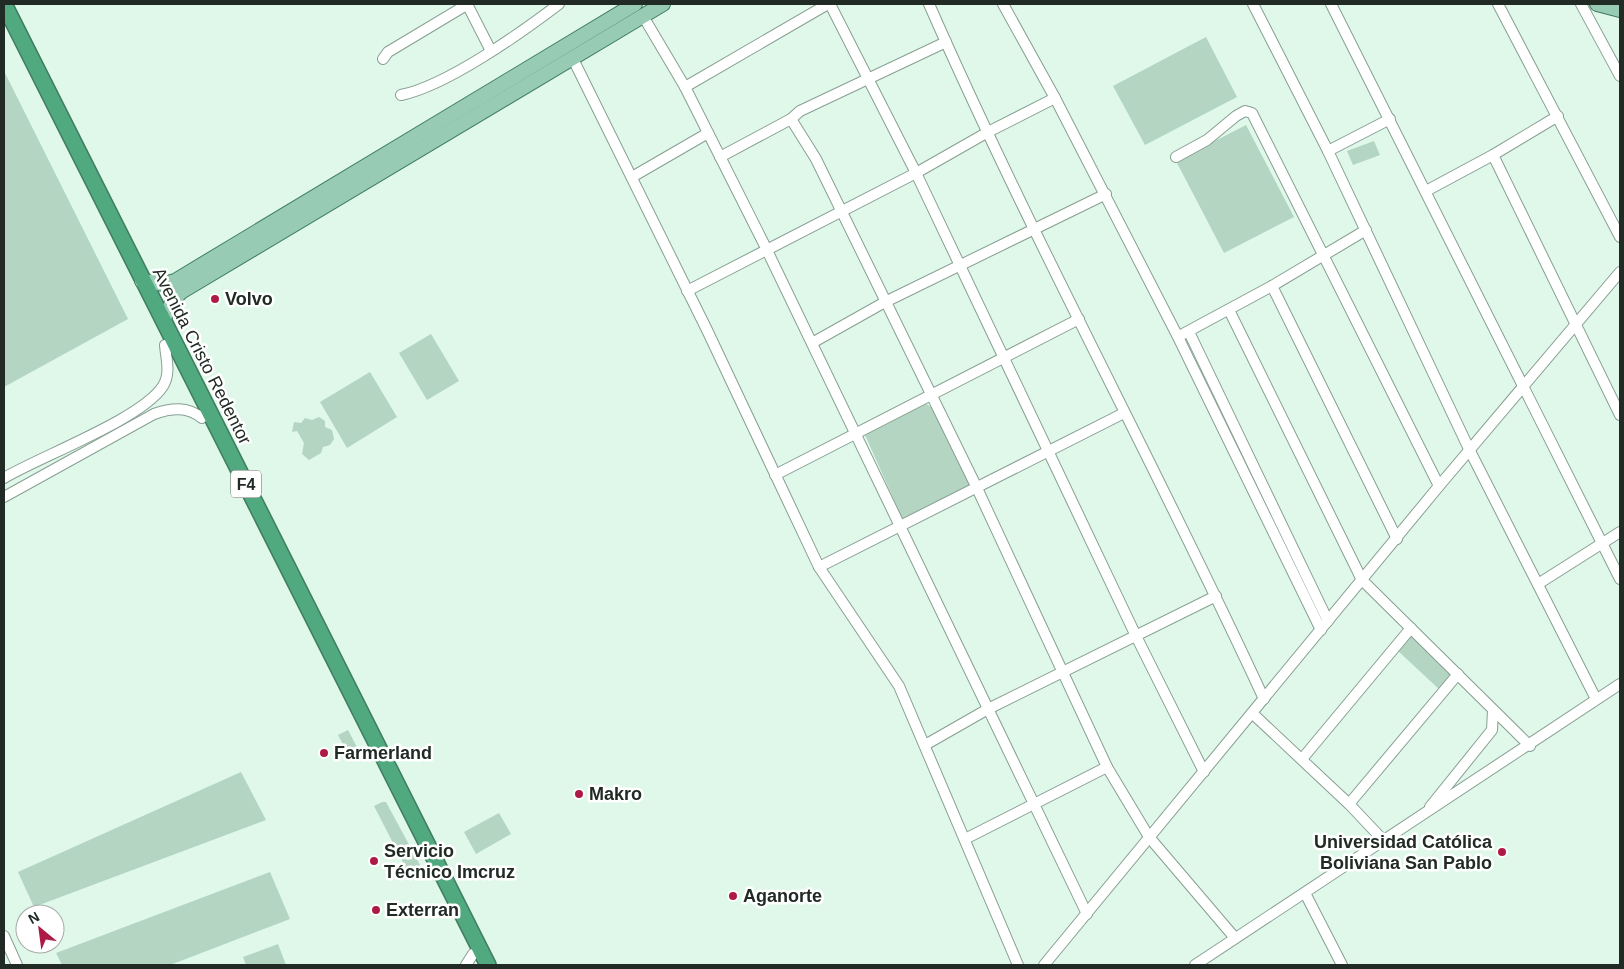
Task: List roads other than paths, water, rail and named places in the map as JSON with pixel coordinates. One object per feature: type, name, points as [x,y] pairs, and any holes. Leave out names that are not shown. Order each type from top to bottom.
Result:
[{"type":"highway","name":"Avenida Cristo Redentor","points":[[4,4],[488,965]]},
{"type":"highway","name":"Avenida Cristo Redentor","points":[[4,25],[473,961]]},
{"type":"main road","points":[[404,151],[621,8],[634,4]]},
{"type":"main road","points":[[142,281],[178,286],[404,151],[577,55],[663,4]]},
{"type":"main road","points":[[1597,4],[1620,10]]},
{"type":"main road","points":[[576,39],[577,55]]},
{"type":"main road","points":[[163,320],[174,299],[178,286]]},
{"type":"street","points":[[383,59],[388,52],[452,8],[468,4],[490,51]]},
{"type":"street","points":[[685,87],[829,4],[916,173],[960,264],[1002,358],[1050,450],[1136,636],[1204,772]]},
{"type":"street","points":[[929,4],[1034,229],[1124,413],[1172,503],[1264,699]]},
{"type":"street","points":[[1003,4],[1056,98],[1106,194],[1321,630]]},
{"type":"street","points":[[1252,4],[1328,151],[1470,451],[1596,699]]},
{"type":"street","points":[[1331,4],[1620,579]]},
{"type":"street","points":[[1498,4],[1620,237]]},
{"type":"street","points":[[1581,4],[1620,76]]},
{"type":"street","points":[[401,95],[416,92],[490,51],[552,6]]},
{"type":"street","points":[[643,16],[685,87],[812,343],[1087,914]]},
{"type":"street","points":[[720,157],[791,119],[800,110],[853,84],[868,80],[946,42]]},
{"type":"street","points":[[577,55],[632,177],[819,566],[899,686],[1018,965]]},
{"type":"street","points":[[687,291],[842,212],[988,132],[1056,98]]},
{"type":"street","points":[[1176,157],[1207,140],[1236,116],[1245,111],[1252,113],[1439,486]]},
{"type":"street","points":[[1426,191],[1493,155],[1558,116]]},
{"type":"street","points":[[791,119],[816,159],[976,486],[1107,768],[1149,837],[1235,938]]},
{"type":"street","points":[[1328,151],[1390,119]]},
{"type":"street","points":[[632,177],[708,133]]},
{"type":"street","points":[[1493,155],[1620,415]]},
{"type":"street","points":[[812,343],[960,264],[1106,194]]},
{"type":"street","points":[[1178,337],[1272,286],[1366,230]]},
{"type":"street","points":[[1044,965],[1439,486],[1620,272]]},
{"type":"street","points":[[1272,286],[1397,539]]},
{"type":"street","points":[[1229,310],[1362,580],[1530,746]]},
{"type":"street","points":[[775,475],[1079,319]]},
{"type":"street","points":[[1189,332],[1328,621]]},
{"type":"street","points":[[20,487],[8,476],[131,413],[163,386],[168,368],[165,345]]},
{"type":"street","points":[[4,497],[154,414],[170,410],[187,410],[202,418]]},
{"type":"street","points":[[131,413],[127,421],[138,423]]},
{"type":"street","points":[[819,566],[1124,413]]},
{"type":"street","points":[[112,423],[119,426],[118,433]]},
{"type":"street","points":[[1538,584],[1620,532]]},
{"type":"street","points":[[925,745],[988,710],[1216,596]]},
{"type":"street","points":[[1302,759],[1411,628]]},
{"type":"street","points":[[1349,804],[1458,674]]},
{"type":"street","points":[[1195,965],[1530,746],[1620,684]]},
{"type":"street","points":[[1423,816],[1492,730],[1493,710]]},
{"type":"street","points":[[1252,713],[1349,804],[1384,841]]},
{"type":"street","points":[[965,839],[1107,768]]},
{"type":"street","points":[[1305,893],[1342,965]]},
{"type":"street","points":[[4,936],[17,965]]},
{"type":"place","name":"Volvo","points":[[215,299]]},
{"type":"place","name":"Farmerland","points":[[324,753]]},
{"type":"place","name":"Makro","points":[[579,794]]},
{"type":"place","name":"Universidad Católica Boliviana San Pablo","points":[[1502,852]]},
{"type":"place","name":"Servicio Técnico Imcruz","points":[[374,861]]},
{"type":"place","name":"Aganorte","points":[[733,896]]},
{"type":"place","name":"Exterran","points":[[376,910]]}]
